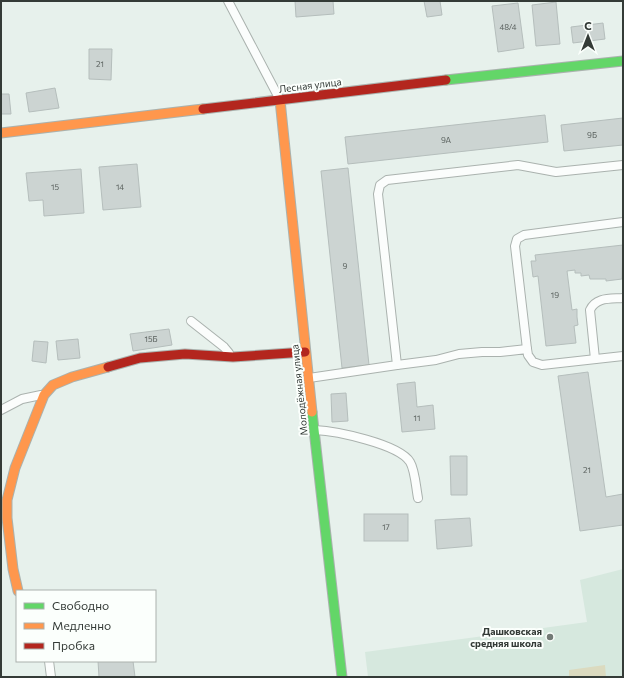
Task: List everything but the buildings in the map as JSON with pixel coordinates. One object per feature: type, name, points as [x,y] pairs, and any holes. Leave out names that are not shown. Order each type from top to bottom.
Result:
[{"type":"street","name":"Лесная улица","points":[[1,133],[341,92],[623,61]]},
{"type":"street","name":"Молодёжная улица","points":[[280,100],[308,378],[342,677]]},
{"type":"street","points":[[18,590],[13,569],[7,518],[7,500],[15,468],[44,395],[53,385],[72,377],[140,358],[185,354],[233,358],[306,352]]},
{"type":"lane","points":[[228,1],[280,100]]},
{"type":"lane","points":[[397,365],[378,194],[380,185],[387,180],[518,165],[556,172],[623,165]]},
{"type":"lane","points":[[623,222],[524,235],[517,239],[515,246],[527,349],[528,355],[533,362],[542,365],[623,356]]},
{"type":"lane","points":[[595,359],[590,310],[593,304],[598,301],[623,298]]},
{"type":"lane","points":[[191,321],[224,347],[233,358]]},
{"type":"lane","points":[[308,378],[436,360],[459,354],[527,349]]},
{"type":"lane","points":[[1,410],[22,399],[44,395]]},
{"type":"lane","points":[[314,430],[332,431],[392,448],[405,455],[411,463],[418,498]]},
{"type":"lane","points":[[49,662],[51,677]]},
{"type":"shaded area","name":"Дашковская средняя школа","points":[[623,569],[623,677],[368,677],[365,652],[587,622],[580,580]]},
{"type":"green space","points":[[605,665],[606,677],[569,677],[569,670]]},
{"type":"traffic: fast","points":[[446,80],[623,61]]},
{"type":"traffic: fast","points":[[312,412],[342,677]]},
{"type":"traffic: slow","points":[[280,100],[312,412]]},
{"type":"traffic: slow","points":[[1,133],[203,109]]},
{"type":"traffic: slow","points":[[18,590],[13,569],[7,518],[7,500],[15,468],[44,395],[53,385],[72,377],[108,367]]},
{"type":"traffic: jam","points":[[203,109],[446,80]]},
{"type":"traffic: jam","points":[[108,367],[140,358],[185,354],[233,357],[305,352]]},
{"type":"place","name":"Дашковская средняя школа","points":[[550,637]]}]
